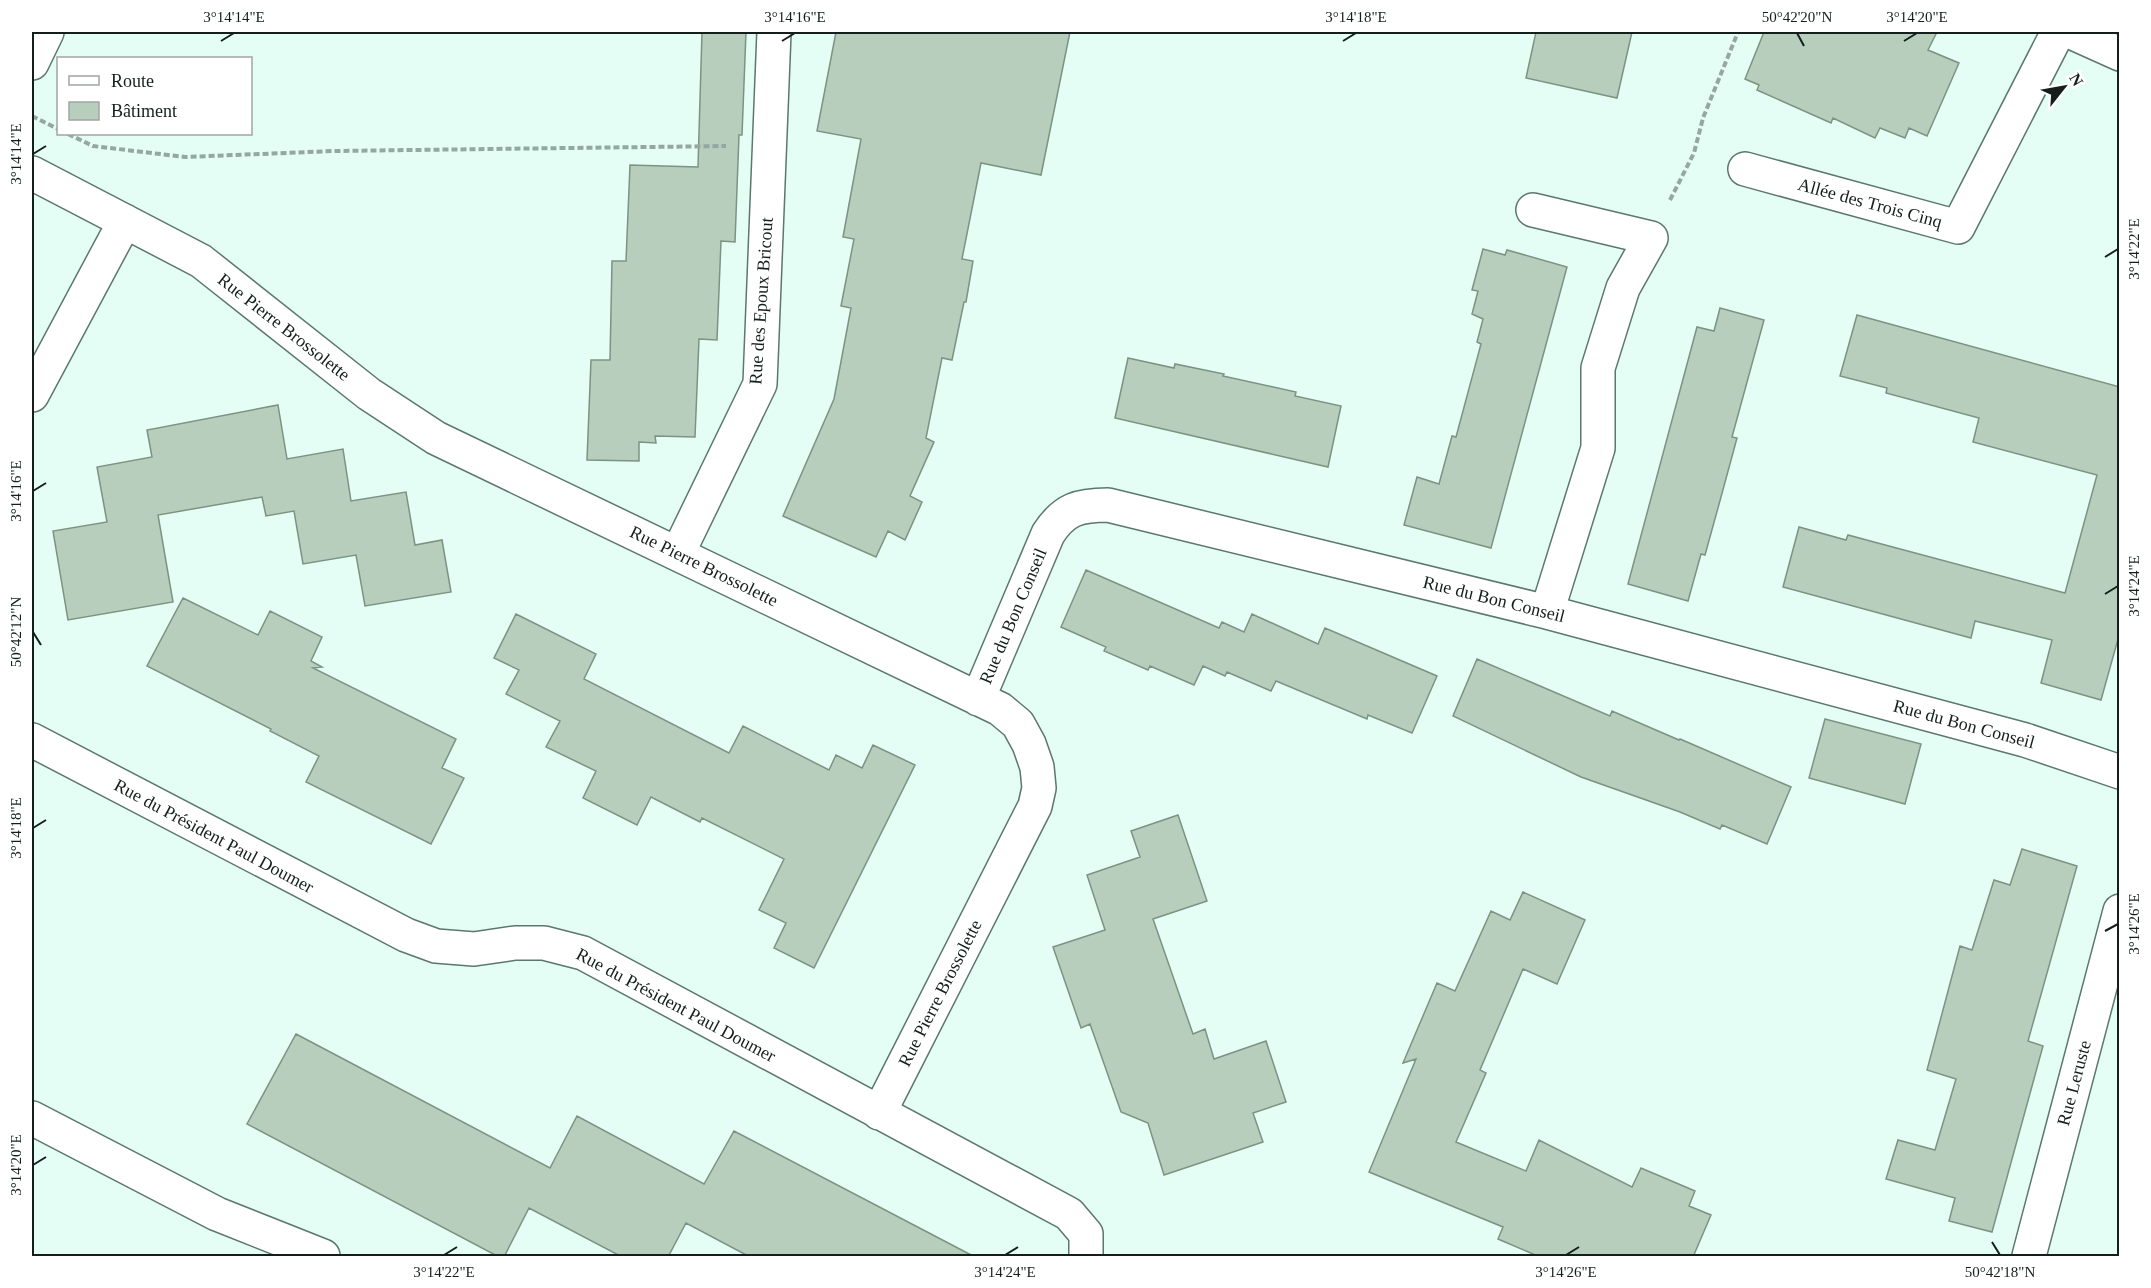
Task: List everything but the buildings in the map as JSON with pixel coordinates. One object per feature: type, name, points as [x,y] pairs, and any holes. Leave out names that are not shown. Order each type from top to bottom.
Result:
[{"type":"street","points":[[32,63],[47,32]]},
{"type":"street","name":"Rue des Epoux Bricout","points":[[678,554],[760,384],[774,32]]},
{"type":"street","name":"Allée des Trois Cinq","points":[[1745,169],[1958,227],[2058,32]]},
{"type":"street","points":[[2072,32],[2120,54]]},
{"type":"street","name":"Rue Pierre Brossolette","points":[[32,173],[201,261],[369,394],[436,438],[1000,709],[1018,724],[1029,744],[1037,767],[1039,788],[1035,807],[879,1113]]},
{"type":"street","points":[[1533,210],[1651,238],[1623,288],[1598,368],[1598,448],[1547,612]]},
{"type":"street","points":[[32,395],[125,221]]},
{"type":"street","name":"Rue du Bon Conseil","points":[[978,699],[1048,534],[1057,520],[1069,511],[1087,505],[1108,505],[1547,612],[2025,740],[2120,772]]},
{"type":"street","name":"Rue du Président Paul Doumer","points":[[32,740],[406,935],[436,946],[474,949],[515,943],[544,943],[583,953],[1069,1214],[1086,1234],[1086,1257]]},
{"type":"street","name":"Rue Leruste","points":[[2029,1257],[2110,987],[2120,911]]},
{"type":"street","points":[[32,1118],[217,1214],[323,1257]]},
{"type":"path","points":[[1651,238],[1694,153],[1703,118],[1738,32]]},
{"type":"path","points":[[32,116],[57,128]]},
{"type":"path","points":[[70,135],[93,146],[185,157],[334,150],[770,146]]}]
